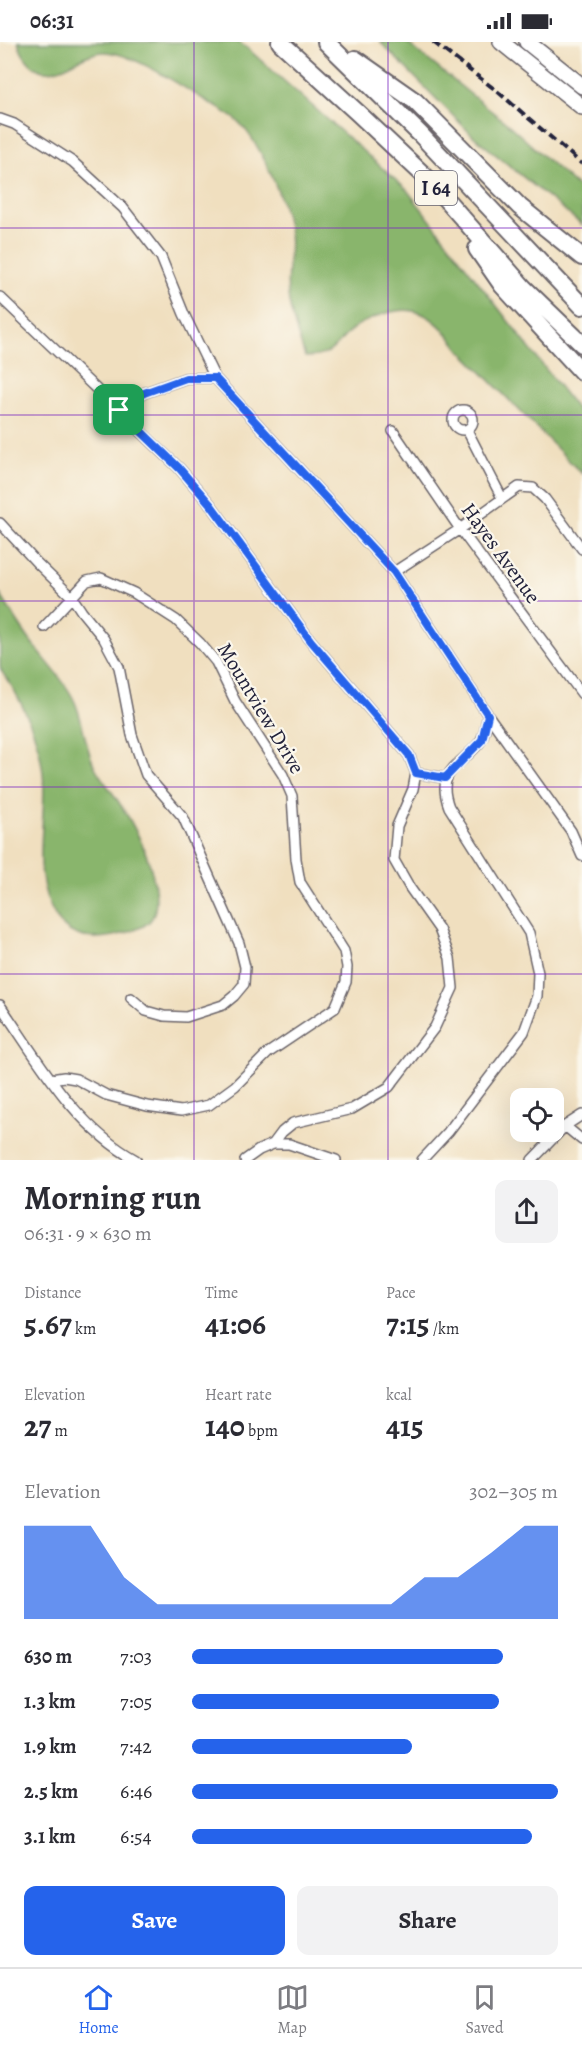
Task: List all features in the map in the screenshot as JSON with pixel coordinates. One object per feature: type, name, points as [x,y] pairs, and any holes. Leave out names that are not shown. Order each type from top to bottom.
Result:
[{"type":"highway","name":"I 64","points":[[280,42],[428,179],[524,288],[582,344]]},
{"type":"highway","name":"I 64","points":[[328,42],[420,135],[582,306]]},
{"type":"highway","points":[[328,42],[415,101],[520,207],[582,257]]},
{"type":"highway","points":[[428,179],[502,285],[582,372]]},
{"type":"main road","points":[[501,42],[582,107]]},
{"type":"main road","points":[[526,42],[582,86]]},
{"type":"street","points":[[0,119],[14,124],[73,162],[123,208],[161,257],[184,314],[215,378],[394,572],[488,715],[571,831],[582,856]]},
{"type":"street","points":[[0,297],[179,468],[211,505],[311,641],[409,755],[416,773],[413,789],[397,826],[394,860],[410,888],[439,929],[450,958],[453,988],[435,1027],[389,1087],[352,1110],[293,1123],[273,1144]]},
{"type":"street","points":[[119,410],[144,393],[186,378],[215,378]]},
{"type":"street","points":[[467,430],[501,498]]},
{"type":"street","name":"Hayes Avenue","points":[[393,431],[460,529],[582,694]]},
{"type":"street","points":[[394,572],[519,487],[533,488],[545,499],[582,549]]},
{"type":"street","points":[[0,523],[72,597],[104,639],[119,668],[132,735],[146,775],[183,817],[239,943],[245,967],[244,984],[223,1005],[186,1017],[164,1016],[146,1011],[132,998]]},
{"type":"street","name":"Mountview Drive","points":[[44,627],[87,581],[101,578],[134,593],[176,620],[200,643],[216,663],[235,700],[283,775],[292,796],[296,859],[300,882],[344,951],[347,967],[346,982],[335,1008],[268,1053],[235,1086],[209,1105],[181,1111],[147,1106],[106,1095],[76,1078],[51,1079]]},
{"type":"street","points":[[422,1160],[448,1132],[524,1032],[537,996],[538,973],[529,933],[449,807],[444,794],[445,778],[482,740],[488,715]]},
{"type":"street","points":[[416,773],[445,778]]},
{"type":"street","points":[[0,1005],[77,1113],[102,1136],[136,1160]]},
{"type":"street","points":[[532,1160],[565,1126],[582,1115]]},
{"type":"street","points":[[565,1126],[582,1140]]},
{"type":"street","points":[[245,1160],[273,1144],[289,1144],[336,1160]]},
{"type":"green space","points":[[18,42],[238,42],[247,48],[407,190],[582,416],[582,474],[461,351],[444,330],[425,315],[404,310],[376,317],[355,327],[329,352],[305,357],[289,303],[287,279],[290,240],[286,218],[262,155],[244,128],[230,115],[155,70],[128,57],[115,53],[96,53],[59,69],[44,71],[39,70],[27,60]]},
{"type":"green space","points":[[380,42],[406,42],[510,126],[582,191],[582,225],[473,136]]},
{"type":"green space","points":[[0,594],[35,647],[73,698],[95,767],[129,819],[144,849],[156,892],[156,906],[150,921],[129,932],[99,938],[80,936],[63,926],[47,900],[41,862],[44,785],[42,766],[28,717],[0,666]]},
{"type":"railway","points":[[433,42],[497,91],[582,164]]},
{"type":"route","points":[[186,378],[215,378],[394,572],[488,715],[482,740],[445,778],[416,773],[409,755],[311,641],[211,505],[179,468],[119,410],[144,393],[186,378]]}]
